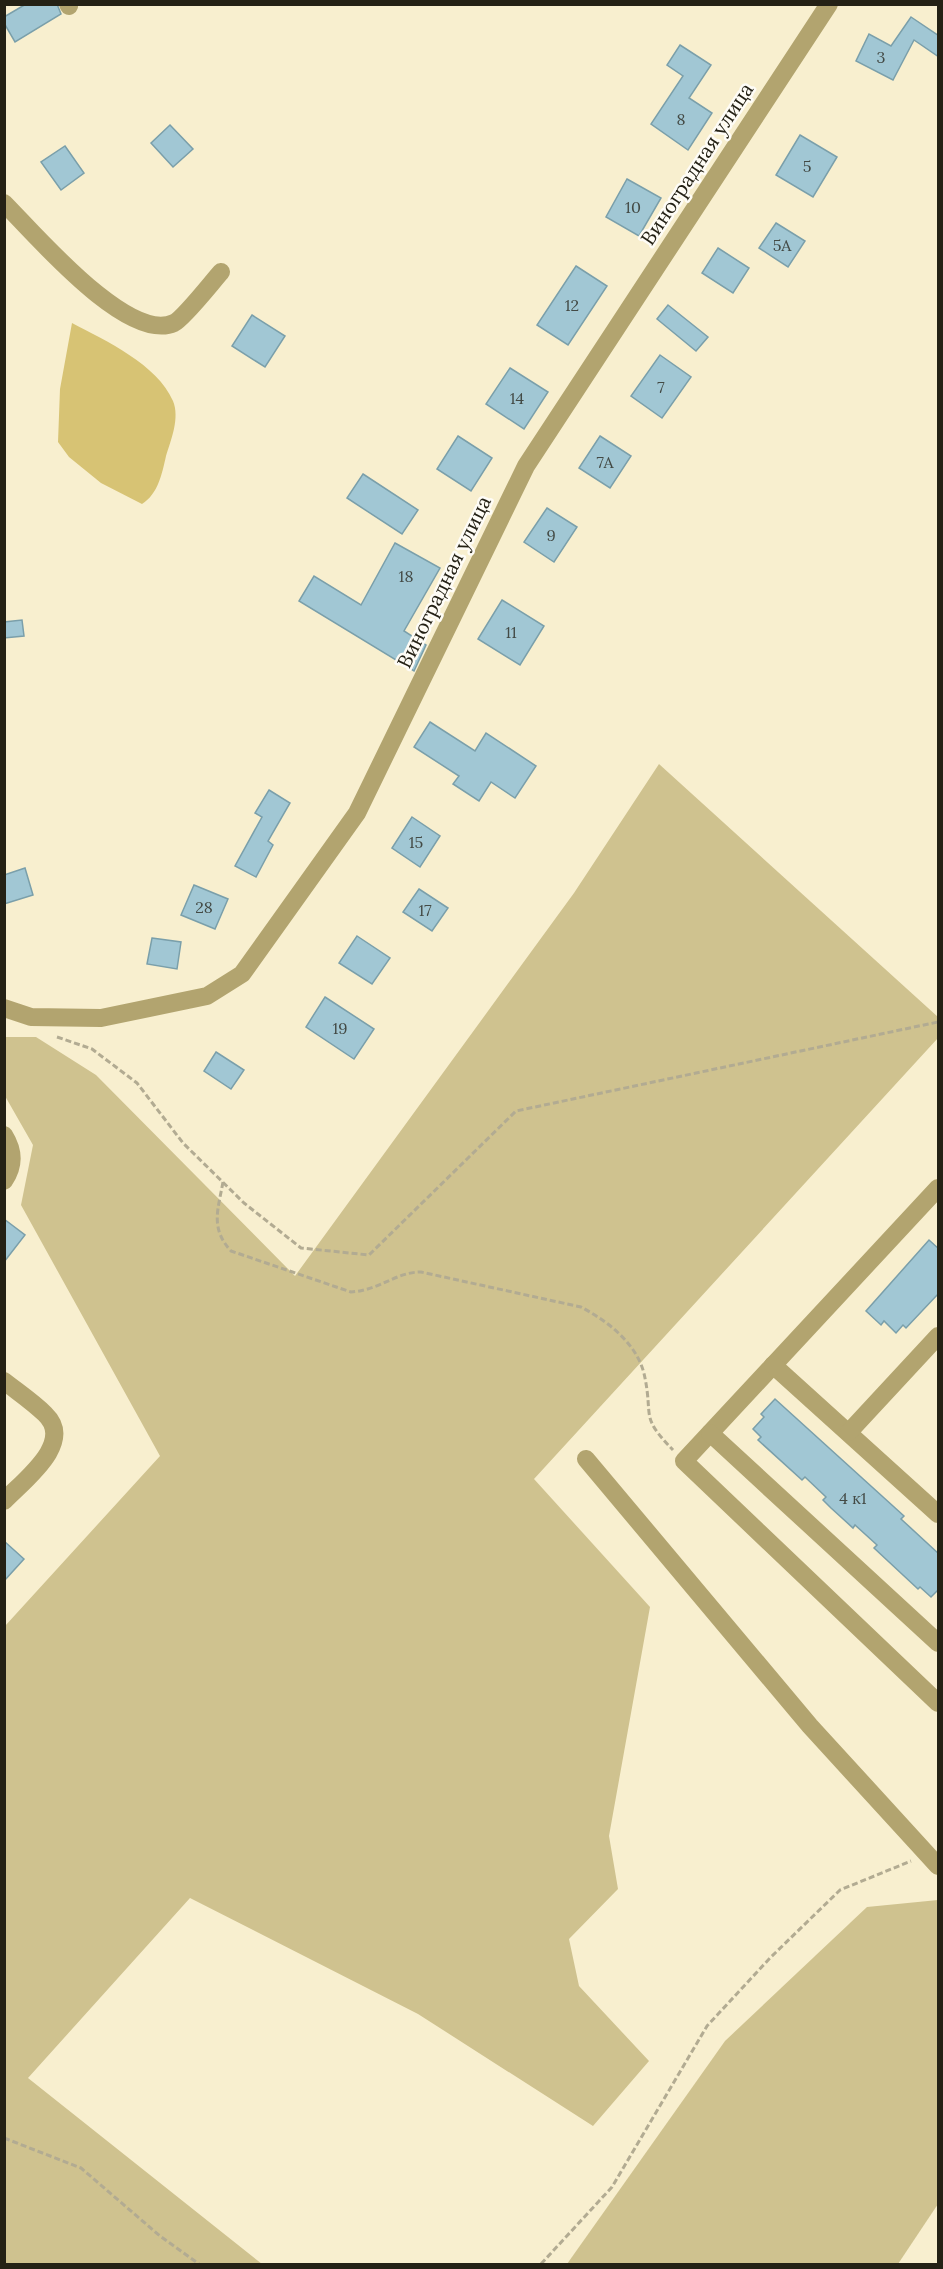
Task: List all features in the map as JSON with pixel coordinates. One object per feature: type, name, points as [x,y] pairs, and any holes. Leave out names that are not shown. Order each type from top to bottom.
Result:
[{"type":"street","name":"Виноградная улица","points":[[4,1008],[31,1017],[101,1018],[207,996],[242,974],[357,813],[526,466],[829,4]]},
{"type":"street","points":[[4,203],[89,288],[136,320],[155,326],[176,322],[221,272]]},
{"type":"street","points":[[4,1135],[13,1157],[12,1170],[4,1181]]},
{"type":"street","points":[[939,1188],[684,1461],[939,1703]]},
{"type":"street","points":[[849,1432],[939,1336]]},
{"type":"street","points":[[773,1365],[939,1514]]},
{"type":"street","points":[[4,1381],[47,1415],[57,1431],[55,1443],[4,1501]]},
{"type":"street","points":[[710,1433],[939,1643]]},
{"type":"street","points":[[586,1459],[810,1726],[932,1860]]},
{"type":"path","points":[[55,1036],[92,1049],[137,1083],[183,1143],[244,1203],[301,1248],[369,1256],[516,1111],[939,1022]]},
{"type":"path","points":[[223,1182],[216,1219],[220,1239],[231,1251],[351,1292],[368,1291],[408,1272],[422,1272],[581,1307],[602,1319],[632,1348],[645,1377],[647,1418],[657,1434],[684,1461]]},
{"type":"path","points":[[541,2265],[612,2187],[707,2026],[770,1958],[840,1890],[932,1860]]},
{"type":"path","points":[[4,2139],[81,2168],[160,2236],[199,2265]]},
{"type":"shaded area","points":[[72,323],[115,346],[143,365],[165,388],[173,401],[175,422],[161,476],[152,495],[142,504],[101,483],[69,457],[58,442],[60,389]]},
{"type":"shaded area","points":[[659,764],[938,1017],[938,1038],[534,1479],[650,1607],[609,1836],[618,1889],[569,1939],[579,1986],[649,2061],[593,2126],[418,2014],[190,1898],[28,2078],[262,2264],[5,2264],[5,1626],[160,1456],[21,1205],[33,1145],[5,1096],[5,1037],[36,1037],[96,1075],[295,1276],[574,893]]},
{"type":"shaded area","points":[[938,1900],[938,2204],[898,2264],[567,2264],[725,2041],[867,1907]]},
{"type":"building","points":[[26,4],[57,4],[61,14],[15,42],[4,23],[4,17]]},
{"type":"building","points":[[911,17],[939,36],[939,57],[914,40],[893,80],[856,61],[869,34],[891,46]]},
{"type":"building","points":[[680,45],[711,65],[689,98],[712,113],[688,150],[651,124],[683,76],[667,65]]},
{"type":"building","points":[[170,125],[193,149],[173,167],[151,143]]},
{"type":"building","points":[[800,135],[837,157],[813,197],[776,175]]},
{"type":"building","points":[[65,146],[84,173],[61,190],[41,162]]},
{"type":"building","points":[[627,179],[661,198],[639,236],[606,217]]},
{"type":"building","points":[[776,223],[805,241],[788,267],[759,248]]},
{"type":"building","points":[[718,248],[749,268],[733,293],[702,273]]},
{"type":"building","points":[[576,266],[607,286],[568,345],[537,325]]},
{"type":"building","points":[[668,305],[708,337],[696,351],[657,319]]},
{"type":"building","points":[[252,315],[285,336],[265,367],[232,346]]},
{"type":"building","points":[[660,355],[691,377],[662,418],[631,396]]},
{"type":"building","points":[[510,368],[548,392],[524,429],[486,404]]},
{"type":"building","points":[[458,436],[492,458],[471,491],[437,469]]},
{"type":"building","points":[[600,436],[631,456],[610,488],[579,468]]},
{"type":"building","points":[[363,474],[418,510],[402,534],[347,498]]},
{"type":"building","points":[[547,508],[577,527],[554,562],[524,542]]},
{"type":"building","points":[[395,543],[440,568],[404,631],[426,645],[414,671],[299,601],[314,576],[361,605]]},
{"type":"building","points":[[502,600],[544,626],[520,665],[478,639]]},
{"type":"building","points":[[22,620],[24,636],[4,638],[4,622]]},
{"type":"building","points":[[430,722],[475,751],[486,733],[536,766],[515,798],[491,782],[479,801],[453,784],[459,776],[414,747]]},
{"type":"building","points":[[269,790],[290,803],[268,841],[273,845],[256,877],[235,866],[262,817],[255,813]]},
{"type":"building","points":[[412,817],[440,836],[420,867],[392,848]]},
{"type":"building","points":[[25,868],[33,895],[4,904],[4,875]]},
{"type":"building","points":[[194,885],[228,899],[215,929],[181,915]]},
{"type":"building","points":[[419,889],[448,908],[432,931],[403,912]]},
{"type":"building","points":[[357,936],[390,958],[372,984],[339,963]]},
{"type":"building","points":[[152,938],[181,942],[177,969],[147,964]]},
{"type":"building","points":[[325,997],[374,1029],[354,1059],[306,1027]]},
{"type":"building","points":[[216,1052],[244,1070],[231,1089],[204,1071]]},
{"type":"building","points":[[4,1219],[25,1235],[4,1262]]},
{"type":"building","points":[[929,1240],[939,1249],[939,1293],[906,1328],[903,1325],[896,1333],[884,1321],[881,1325],[866,1311]]},
{"type":"building","points":[[775,1399],[904,1516],[901,1519],[939,1554],[939,1589],[931,1597],[920,1587],[918,1589],[874,1548],[877,1545],[855,1525],[853,1528],[831,1508],[823,1500],[826,1497],[805,1477],[802,1480],[758,1440],[761,1437],[753,1429],[764,1417],[761,1414]]},
{"type":"building","points":[[4,1541],[24,1559],[4,1581]]}]
